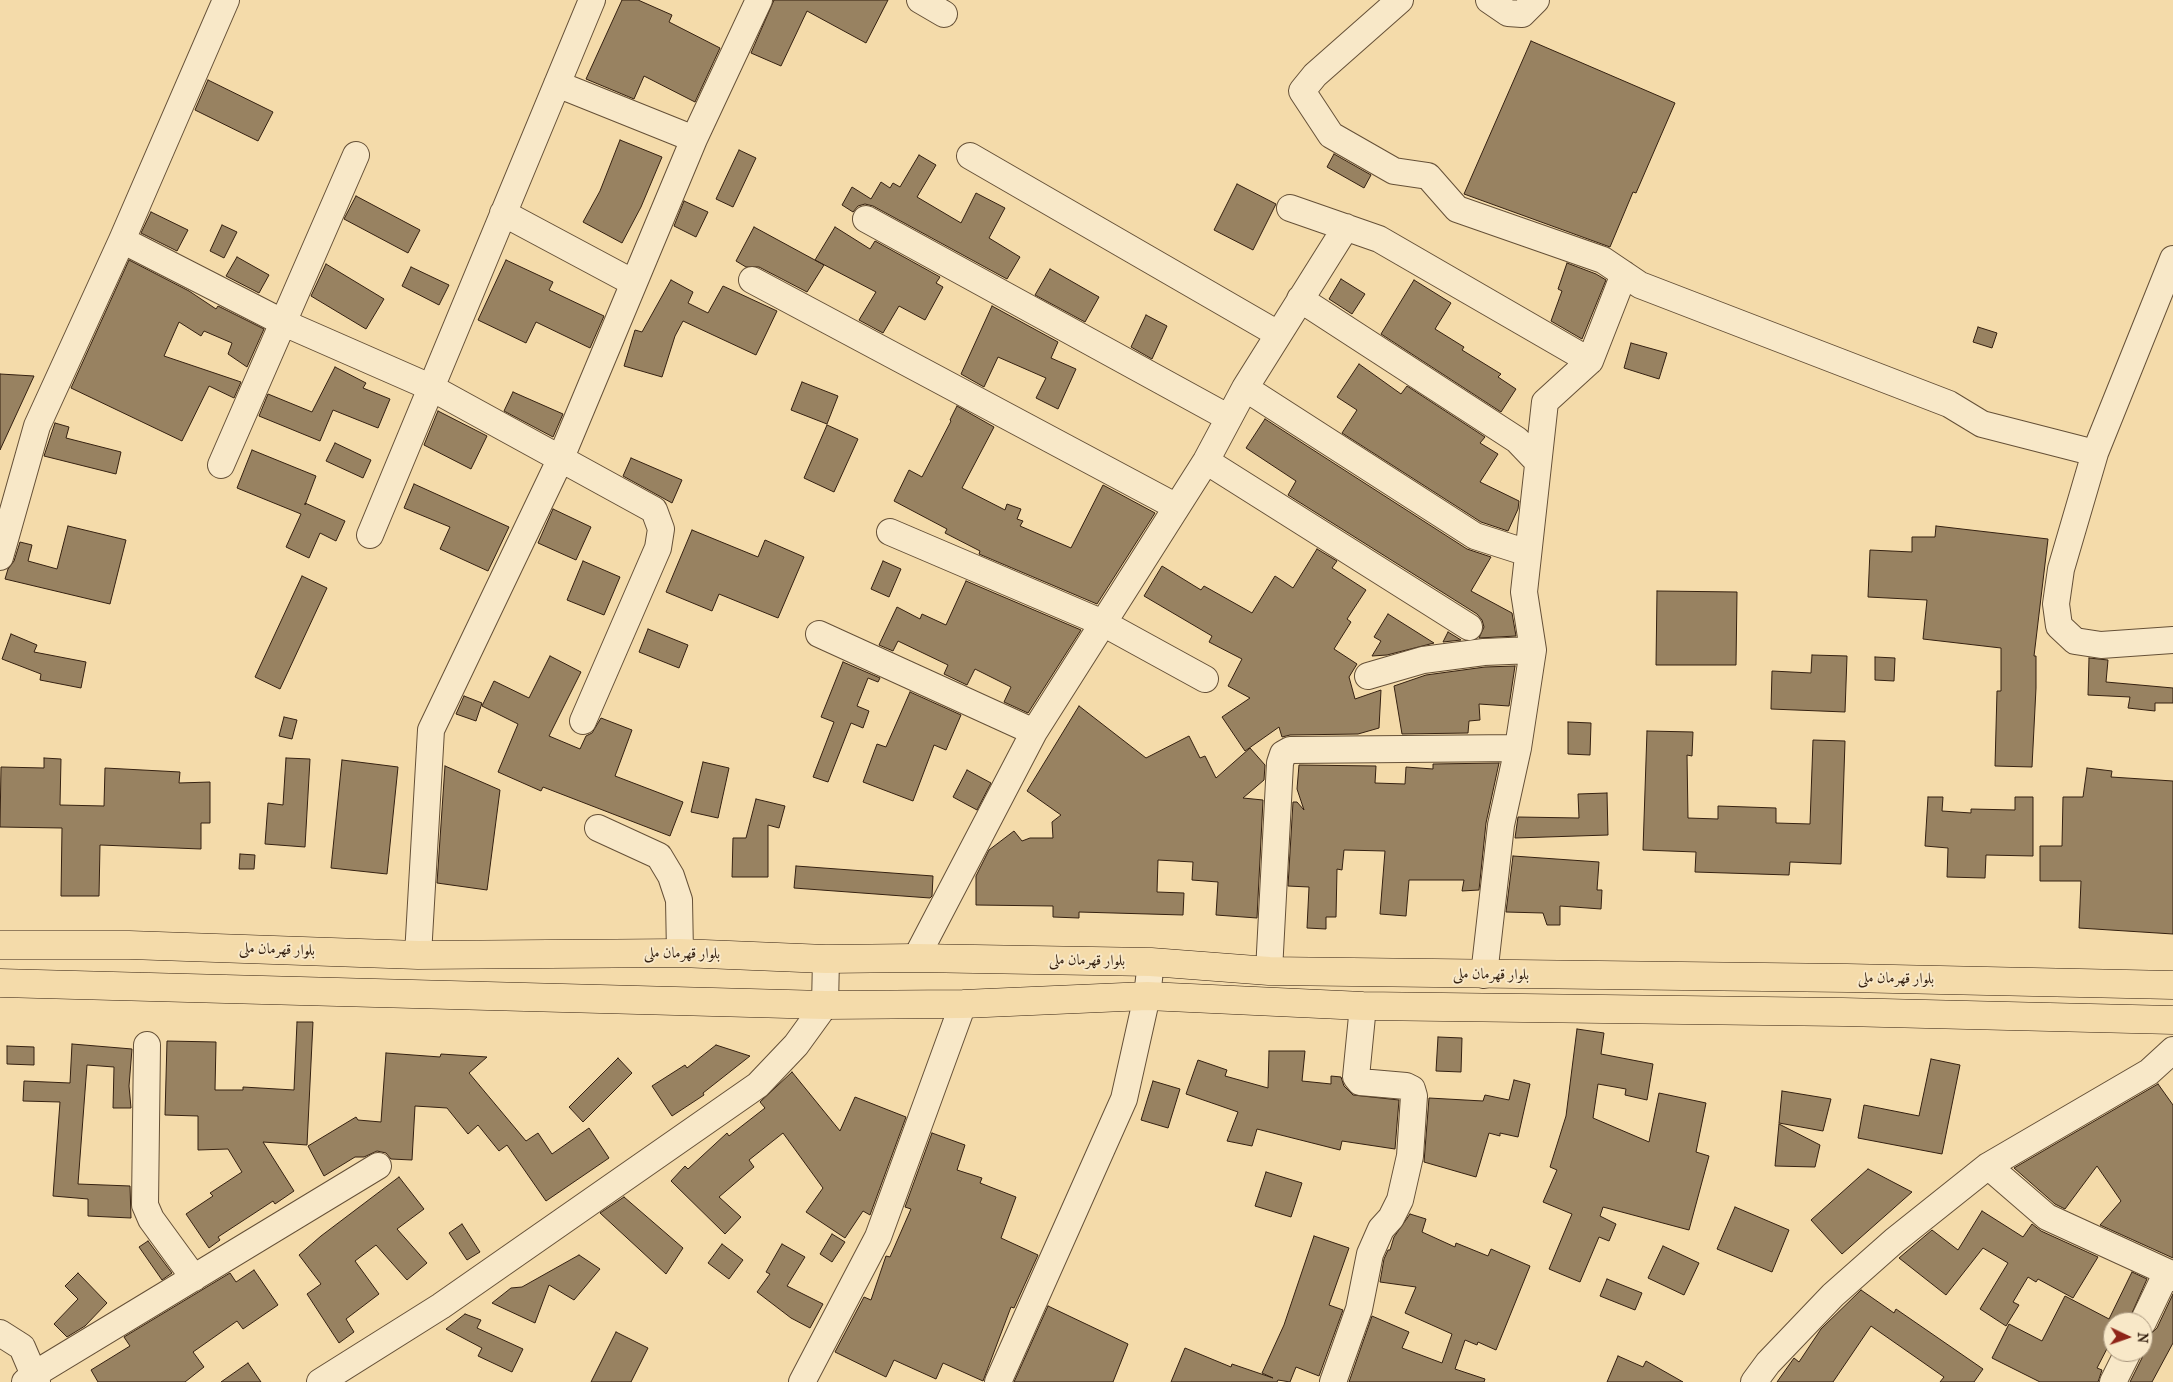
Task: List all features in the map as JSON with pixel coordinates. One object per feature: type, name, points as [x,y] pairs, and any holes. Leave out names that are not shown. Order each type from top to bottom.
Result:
[{"type":"highway","name":"بلوار قهرمان ملی","points":[[0,945],[130,945],[418,955],[680,953],[826,959],[916,958],[1151,962],[1269,971],[1857,978],[2173,985]]},
{"type":"highway","points":[[0,982],[825,1005],[963,1004],[1147,996],[1363,1006],[1842,1012],[2173,1020]]},
{"type":"street","points":[[0,556],[37,426],[122,240],[226,0]]},
{"type":"street","points":[[370,535],[592,0]]},
{"type":"street","points":[[418,955],[431,730],[560,460],[632,282],[694,139],[759,0]]},
{"type":"street","points":[[920,0],[944,14]]},
{"type":"street","points":[[1400,0],[1315,75],[1302,91],[1331,135],[1394,172],[1428,176],[1457,209],[1603,260],[1640,285],[1949,404],[1982,424],[2095,453]]},
{"type":"street","points":[[1489,0],[1508,12],[1522,14],[1536,0]]},
{"type":"street","points":[[557,84],[694,139]]},
{"type":"street","points":[[221,466],[356,155]]},
{"type":"street","points":[[970,156],[1278,334]]},
{"type":"street","points":[[1290,208],[1379,239],[1590,361]]},
{"type":"street","points":[[502,213],[632,282]]},
{"type":"street","points":[[866,220],[1229,418]]},
{"type":"street","points":[[916,958],[1034,732],[1175,506],[1206,460],[1245,388],[1346,227]]},
{"type":"street","points":[[122,240],[284,323],[430,387],[654,510],[661,529],[658,548],[584,721]]},
{"type":"street","points":[[2173,259],[2095,453],[2061,569],[2056,604],[2059,626],[2075,641],[2101,644],[2173,640]]},
{"type":"street","points":[[1484,975],[1501,825],[1518,748],[1533,650],[1524,592],[1545,402],[1590,361],[1624,274]]},
{"type":"street","points":[[752,280],[1175,506]]},
{"type":"street","points":[[1300,299],[1517,440],[1538,462]]},
{"type":"street","points":[[1245,388],[1475,536],[1528,553]]},
{"type":"street","points":[[1206,460],[1469,627]]},
{"type":"street","points":[[890,532],[1103,623],[1205,679]]},
{"type":"street","points":[[818,634],[1034,732]]},
{"type":"street","points":[[1368,676],[1423,660],[1484,652],[1533,650]]},
{"type":"street","points":[[1269,971],[1277,801],[1280,763],[1283,754],[1290,750],[1518,748]]},
{"type":"street","points":[[598,828],[659,856],[671,876],[679,900],[680,953]]},
{"type":"street","points":[[320,1382],[441,1306],[758,1085],[796,1045],[825,1005],[826,959]]},
{"type":"street","points":[[998,1382],[1124,1099],[1147,996],[1151,962]]},
{"type":"street","points":[[802,1382],[878,1237],[963,1004]]},
{"type":"street","points":[[1333,1382],[1360,1309],[1370,1254],[1381,1229],[1391,1218],[1400,1200],[1410,1156],[1414,1096],[1412,1089],[1406,1086],[1360,1082],[1356,1076],[1363,1006]]},
{"type":"street","points":[[147,1045],[144,1205],[151,1220],[194,1278]]},
{"type":"street","points":[[1754,1382],[1768,1363],[1833,1295],[1894,1241],[1988,1166],[2149,1072],[2173,1050]]},
{"type":"street","points":[[0,1333],[22,1347],[32,1380],[194,1278],[378,1166]]},
{"type":"street","points":[[1988,1166],[2047,1217],[2170,1275],[2149,1312]]},
{"type":"street","points":[[2113,1382],[2123,1362]]},
{"type":"building","points":[[622,0],[638,0],[672,15],[669,22],[720,48],[695,102],[644,76],[634,99],[586,79]]},
{"type":"building","points":[[774,0],[888,0],[866,43],[807,11],[781,66],[751,53]]},
{"type":"building","points":[[1531,41],[1675,103],[1636,193],[1633,192],[1610,247],[1464,194]]},
{"type":"building","points":[[208,80],[273,112],[258,141],[195,110]]},
{"type":"building","points":[[620,140],[662,157],[641,207],[622,243],[583,222],[600,191]]},
{"type":"building","points":[[739,150],[756,158],[733,207],[716,199]]},
{"type":"building","points":[[1334,154],[1371,175],[1364,188],[1327,167]]},
{"type":"building","points":[[919,155],[936,165],[917,197],[961,223],[976,193],[1005,208],[989,238],[1020,257],[1007,279],[873,206],[865,204],[858,206],[853,212],[842,205],[852,187],[871,199],[881,182],[890,188],[893,183],[900,187]]},
{"type":"building","points":[[1237,184],[1276,204],[1253,250],[1214,230]]},
{"type":"building","points":[[356,196],[420,230],[408,253],[344,219]]},
{"type":"building","points":[[684,201],[708,212],[696,237],[674,226]]},
{"type":"building","points":[[151,212],[188,230],[177,251],[141,233]]},
{"type":"building","points":[[222,225],[237,232],[224,258],[210,251]]},
{"type":"building","points":[[754,227],[824,265],[807,292],[759,267],[746,267],[736,261]]},
{"type":"building","points":[[835,227],[870,249],[875,241],[940,277],[936,283],[943,287],[925,320],[899,306],[883,333],[859,320],[876,292],[815,260]]},
{"type":"building","points":[[237,257],[269,275],[259,293],[226,276]]},
{"type":"building","points":[[129,260],[189,291],[216,309],[218,306],[264,329],[247,367],[228,354],[232,343],[204,331],[201,336],[179,322],[164,356],[241,382],[234,398],[209,386],[182,441],[71,388]]},
{"type":"building","points":[[506,260],[553,282],[549,290],[604,316],[590,348],[536,322],[526,343],[478,320]]},
{"type":"building","points":[[1567,263],[1596,274],[1606,280],[1582,339],[1551,321],[1562,291],[1558,289]]},
{"type":"building","points":[[326,264],[384,299],[366,329],[311,296]]},
{"type":"building","points":[[411,267],[449,285],[439,305],[402,286]]},
{"type":"building","points":[[1050,269],[1099,297],[1085,322],[1035,295]]},
{"type":"building","points":[[1341,279],[1365,294],[1352,314],[1329,299]]},
{"type":"building","points":[[671,280],[693,292],[688,303],[708,313],[723,286],[777,311],[756,355],[683,321],[675,336],[662,377],[624,366],[635,330],[642,332]]},
{"type":"building","points":[[1414,280],[1451,303],[1435,329],[1464,347],[1462,350],[1501,374],[1498,377],[1516,389],[1501,412],[1381,334]]},
{"type":"building","points":[[992,306],[1058,342],[1051,358],[1076,369],[1058,409],[1036,398],[1046,378],[998,357],[984,387],[961,374]]},
{"type":"building","points":[[1146,315],[1167,326],[1152,359],[1131,347]]},
{"type":"building","points":[[1978,327],[1997,333],[1992,348],[1973,342]]},
{"type":"building","points":[[1631,343],[1667,353],[1659,379],[1624,368]]},
{"type":"building","points":[[1359,364],[1401,394],[1407,386],[1485,437],[1480,443],[1498,454],[1480,482],[1519,501],[1518,509],[1508,531],[1481,522],[1342,433],[1357,410],[1337,397]]},
{"type":"building","points":[[335,367],[366,383],[363,388],[390,399],[378,428],[333,410],[320,441],[259,416],[268,394],[312,412]]},
{"type":"building","points":[[0,374],[34,376],[0,450]]},
{"type":"building","points":[[802,382],[838,396],[827,424],[791,410]]},
{"type":"building","points":[[513,392],[563,414],[553,437],[504,411]]},
{"type":"building","points":[[957,406],[994,427],[962,488],[1005,510],[1007,504],[1021,509],[1017,519],[1023,521],[1020,526],[1071,548],[1103,485],[1155,513],[1097,604],[979,554],[980,551],[945,533],[947,529],[894,501],[909,470],[922,477]]},
{"type":"building","points":[[438,411],[487,436],[471,469],[424,445]]},
{"type":"building","points":[[1265,419],[1467,549],[1491,557],[1471,591],[1512,613],[1516,636],[1479,638],[1484,627],[1482,620],[1477,614],[1288,495],[1296,481],[1246,448]]},
{"type":"building","points":[[55,423],[69,427],[66,438],[121,452],[116,474],[44,456]]},
{"type":"building","points":[[827,425],[858,439],[834,492],[804,478]]},
{"type":"building","points":[[335,443],[371,460],[363,478],[326,461]]},
{"type":"building","points":[[252,450],[316,476],[306,503],[345,521],[336,541],[320,533],[309,558],[286,547],[301,514],[237,488]]},
{"type":"building","points":[[631,458],[682,480],[672,503],[623,476]]},
{"type":"building","points":[[414,484],[509,527],[488,571],[440,549],[450,527],[404,508]]},
{"type":"building","points":[[553,509],[591,527],[576,560],[538,543]]},
{"type":"building","points":[[68,526],[126,540],[110,604],[5,579],[8,569],[14,561],[20,542],[32,545],[28,561],[57,569]]},
{"type":"building","points":[[1936,526],[2048,539],[2034,656],[2036,656],[2036,688],[2032,767],[1995,766],[1997,691],[2001,691],[2001,648],[1923,639],[1927,600],[1868,597],[1870,550],[1912,552],[1912,537],[1935,537]]},
{"type":"building","points":[[692,530],[758,557],[765,540],[804,557],[778,618],[719,594],[712,611],[666,592]]},
{"type":"building","points":[[1317,549],[1337,561],[1332,568],[1366,590],[1347,619],[1351,622],[1334,649],[1357,664],[1349,677],[1355,699],[1381,690],[1379,728],[1358,734],[1290,735],[1282,737],[1279,727],[1245,751],[1222,717],[1250,698],[1228,686],[1242,659],[1209,642],[1212,636],[1144,596],[1162,566],[1201,590],[1204,586],[1252,613],[1275,576],[1293,588]]},
{"type":"building","points":[[583,561],[620,577],[604,615],[567,600]]},
{"type":"building","points":[[883,561],[901,569],[889,597],[871,589]]},
{"type":"building","points":[[302,576],[327,588],[280,689],[255,677]]},
{"type":"building","points":[[966,581],[1081,630],[1028,713],[1004,702],[1011,687],[975,669],[967,685],[944,674],[948,665],[898,641],[893,651],[879,645],[897,607],[920,619],[922,614],[946,625]]},
{"type":"building","points":[[1657,591],[1737,592],[1736,665],[1656,665]]},
{"type":"building","points":[[1388,614],[1434,643],[1387,655],[1372,656],[1381,641],[1374,637]]},
{"type":"building","points":[[648,629],[688,645],[679,668],[639,652]]},
{"type":"building","points":[[1448,632],[1461,640],[1443,642]]},
{"type":"building","points":[[11,634],[37,645],[34,652],[86,662],[81,688],[40,680],[41,674],[2,659]]},
{"type":"building","points":[[1812,655],[1847,656],[1845,712],[1771,709],[1772,671],[1811,673]]},
{"type":"building","points":[[550,656],[581,672],[549,736],[580,749],[586,736],[592,733],[601,718],[632,730],[615,776],[683,802],[670,836],[543,787],[541,791],[498,772],[518,724],[482,706],[494,681],[529,698]]},
{"type":"building","points":[[1875,657],[1895,658],[1894,681],[1875,680]]},
{"type":"building","points":[[2089,658],[2108,660],[2106,682],[2173,688],[2173,703],[2155,703],[2155,711],[2128,708],[2130,697],[2088,695]]},
{"type":"building","points":[[843,662],[880,678],[878,682],[868,678],[857,706],[869,711],[863,728],[851,723],[828,782],[813,777],[834,722],[821,717]]},
{"type":"building","points":[[1515,666],[1509,706],[1479,704],[1480,720],[1469,721],[1468,733],[1402,734],[1394,686],[1426,675],[1485,667]]},
{"type":"building","points":[[910,692],[961,715],[946,750],[934,745],[913,801],[863,782],[877,744],[886,747]]},
{"type":"building","points":[[464,696],[482,703],[476,721],[456,714]]},
{"type":"building","points":[[1079,706],[1146,758],[1189,736],[1200,758],[1205,756],[1216,778],[1250,748],[1265,765],[1264,780],[1243,798],[1263,800],[1257,918],[1216,915],[1218,882],[1192,880],[1193,862],[1158,860],[1157,892],[1184,893],[1183,915],[1079,912],[1079,918],[1053,917],[1053,906],[976,905],[976,876],[989,850],[1014,831],[1022,841],[1030,838],[1053,838],[1052,822],[1061,815],[1027,791]]},
{"type":"building","points":[[284,717],[297,720],[292,739],[279,736]]},
{"type":"building","points":[[1568,722],[1591,723],[1590,755],[1568,754]]},
{"type":"building","points":[[1647,731],[1693,732],[1692,756],[1687,755],[1688,818],[1718,819],[1718,806],[1776,808],[1776,823],[1810,824],[1813,740],[1845,741],[1841,864],[1790,862],[1789,875],[1695,872],[1696,852],[1643,850]]},
{"type":"building","points":[[44,758],[61,759],[60,805],[104,806],[105,768],[180,772],[179,783],[210,782],[210,823],[201,823],[201,849],[100,845],[99,896],[61,896],[62,828],[0,827],[1,767],[44,768]]},
{"type":"building","points":[[286,758],[310,759],[305,847],[265,844],[268,803],[283,805]]},
{"type":"building","points":[[342,760],[398,767],[387,874],[331,868]]},
{"type":"building","points":[[703,762],[729,768],[718,818],[691,812]]},
{"type":"building","points":[[1499,763],[1486,823],[1479,890],[1462,891],[1464,880],[1409,880],[1406,916],[1380,914],[1385,851],[1344,850],[1342,870],[1337,869],[1336,917],[1326,917],[1326,929],[1307,928],[1309,887],[1288,886],[1293,802],[1297,802],[1304,810],[1297,789],[1299,765],[1376,766],[1375,783],[1405,784],[1406,767],[1433,769],[1433,764]]},
{"type":"building","points":[[445,766],[500,790],[487,890],[437,883]]},
{"type":"building","points":[[2087,768],[2112,771],[2111,777],[2173,781],[2173,934],[2079,928],[2081,881],[2040,881],[2040,846],[2062,846],[2063,797],[2083,797]]},
{"type":"building","points":[[967,770],[991,783],[977,810],[953,797]]},
{"type":"building","points":[[1607,793],[1608,835],[1515,838],[1518,817],[1579,818],[1578,794]]},
{"type":"building","points":[[1928,797],[1943,797],[1942,811],[1971,813],[1971,809],[2015,810],[2015,797],[2033,797],[2033,856],[1986,855],[1985,878],[1947,877],[1948,848],[1925,846]]},
{"type":"building","points":[[756,799],[785,806],[779,828],[768,825],[768,877],[732,877],[733,838],[746,838]]},
{"type":"building","points":[[240,854],[255,855],[254,869],[239,869]]},
{"type":"building","points":[[1513,856],[1599,862],[1597,890],[1602,890],[1601,909],[1560,906],[1560,925],[1547,925],[1543,913],[1506,912]]},
{"type":"building","points":[[796,866],[933,876],[932,896],[930,898],[794,888]]},
{"type":"building","points":[[297,1022],[313,1022],[307,1145],[263,1142],[294,1191],[275,1204],[273,1201],[218,1237],[220,1240],[209,1248],[186,1214],[213,1196],[210,1193],[242,1172],[228,1149],[198,1150],[198,1116],[165,1115],[167,1041],[216,1042],[215,1090],[243,1090],[243,1087],[294,1090]]},
{"type":"building","points":[[1577,1029],[1604,1033],[1601,1054],[1653,1064],[1647,1100],[1625,1095],[1626,1089],[1598,1084],[1593,1118],[1649,1142],[1659,1093],[1706,1103],[1696,1152],[1709,1156],[1689,1230],[1603,1207],[1600,1216],[1616,1224],[1609,1241],[1599,1237],[1580,1282],[1549,1269],[1572,1214],[1543,1202],[1557,1170],[1550,1167],[1566,1116]]},
{"type":"building","points":[[1438,1037],[1462,1038],[1461,1072],[1436,1071]]},
{"type":"building","points":[[72,1044],[132,1049],[129,1086],[131,1108],[113,1108],[114,1067],[87,1065],[78,1184],[130,1186],[131,1218],[88,1216],[88,1199],[53,1196],[60,1102],[23,1101],[24,1081],[70,1083]]},
{"type":"building","points":[[716,1045],[750,1056],[703,1093],[704,1095],[672,1116],[652,1086],[685,1065],[687,1068]]},
{"type":"building","points":[[7,1046],[34,1047],[34,1065],[7,1064]]},
{"type":"building","points":[[1269,1051],[1305,1051],[1302,1081],[1331,1084],[1331,1076],[1341,1077],[1344,1086],[1353,1095],[1399,1100],[1395,1149],[1342,1141],[1340,1150],[1257,1129],[1252,1146],[1227,1141],[1238,1112],[1186,1094],[1198,1060],[1227,1070],[1225,1076],[1268,1088]]},
{"type":"building","points":[[386,1053],[440,1057],[441,1054],[487,1057],[469,1073],[526,1141],[538,1133],[552,1154],[589,1128],[609,1158],[546,1201],[507,1145],[499,1151],[478,1125],[468,1134],[447,1108],[415,1106],[412,1160],[391,1159],[386,1153],[377,1151],[364,1157],[355,1157],[324,1176],[308,1146],[356,1117],[358,1120],[381,1122]]},
{"type":"building","points":[[618,1058],[632,1073],[583,1122],[569,1107]]},
{"type":"building","points":[[1931,1059],[1960,1065],[1942,1154],[1858,1138],[1864,1105],[1919,1116]]},
{"type":"building","points":[[792,1072],[840,1131],[855,1097],[906,1117],[870,1215],[863,1211],[845,1238],[806,1212],[823,1188],[783,1133],[749,1160],[754,1167],[719,1197],[741,1217],[725,1234],[671,1181],[685,1166],[688,1169],[727,1133],[729,1136],[765,1108],[760,1102]]},
{"type":"building","points":[[1514,1080],[1530,1084],[1518,1137],[1500,1133],[1500,1136],[1489,1133],[1476,1177],[1424,1162],[1429,1098],[1483,1101],[1485,1095],[1509,1100]]},
{"type":"building","points":[[1153,1081],[1180,1089],[1168,1128],[1141,1120]]},
{"type":"building","points":[[2158,1084],[2173,1105],[2173,1258],[2100,1225],[2121,1201],[2097,1166],[2065,1209],[2055,1204],[2014,1168]]},
{"type":"building","points":[[1782,1091],[1831,1099],[1823,1131],[1779,1123]]},
{"type":"building","points":[[1779,1124],[1820,1145],[1815,1167],[1775,1166]]},
{"type":"building","points":[[932,1133],[965,1145],[957,1170],[982,1178],[980,1183],[1016,1197],[1001,1238],[1038,1255],[1014,1308],[1011,1307],[983,1381],[943,1363],[936,1379],[894,1360],[886,1377],[835,1352],[864,1297],[871,1300],[886,1256],[890,1257],[911,1209],[905,1207]]},
{"type":"building","points":[[1868,1169],[1912,1192],[1842,1254],[1811,1220]]},
{"type":"building","points":[[1266,1172],[1302,1183],[1291,1217],[1255,1206]]},
{"type":"building","points":[[399,1177],[424,1209],[397,1229],[427,1263],[407,1280],[376,1245],[355,1261],[379,1294],[346,1319],[354,1332],[339,1343],[307,1294],[321,1284],[299,1255]]},
{"type":"building","points":[[624,1197],[683,1248],[666,1274],[600,1213]]},
{"type":"building","points":[[1735,1207],[1789,1230],[1772,1272],[1717,1249]]},
{"type":"building","points":[[1982,1211],[2023,1237],[2032,1224],[2041,1231],[2098,1257],[2073,1298],[2038,1279],[2036,1282],[2028,1277],[2013,1302],[2019,1305],[2006,1326],[1980,1309],[2008,1263],[1983,1248],[1946,1295],[1899,1258],[1932,1230],[1958,1250]]},
{"type":"building","points":[[1410,1214],[1426,1219],[1422,1232],[1455,1247],[1456,1243],[1488,1256],[1491,1249],[1530,1266],[1496,1350],[1478,1342],[1477,1345],[1465,1340],[1455,1369],[1485,1379],[1484,1382],[1349,1382],[1372,1316],[1409,1332],[1402,1348],[1442,1363],[1452,1334],[1405,1313],[1416,1287],[1380,1282],[1384,1259],[1388,1250],[1390,1250],[1394,1237]]},
{"type":"building","points":[[462,1224],[480,1252],[467,1260],[449,1233]]},
{"type":"building","points":[[832,1234],[845,1242],[832,1262],[820,1254]]},
{"type":"building","points":[[1314,1236],[1349,1248],[1329,1305],[1343,1310],[1319,1376],[1296,1367],[1290,1382],[1278,1380],[1277,1382],[1171,1382],[1185,1348],[1231,1367],[1232,1364],[1273,1378],[1262,1373],[1284,1325]]},
{"type":"building","points":[[148,1241],[172,1273],[162,1280],[139,1247]]},
{"type":"building","points":[[722,1244],[743,1260],[729,1279],[708,1263]]},
{"type":"building","points":[[782,1244],[805,1257],[787,1286],[823,1304],[810,1328],[791,1318],[757,1292],[770,1274],[766,1272]]},
{"type":"building","points":[[1663,1246],[1699,1263],[1684,1295],[1648,1278]]},
{"type":"building","points":[[579,1255],[600,1269],[574,1300],[549,1285],[535,1323],[492,1303],[511,1288],[522,1287]]},
{"type":"building","points":[[254,1270],[278,1305],[243,1329],[237,1321],[193,1352],[204,1367],[185,1382],[98,1382],[91,1370],[130,1346],[124,1337],[230,1273],[236,1282]]},
{"type":"building","points":[[2132,1272],[2147,1279],[2132,1312],[2112,1312]]},
{"type":"building","points":[[78,1273],[107,1303],[85,1326],[67,1337],[54,1324],[78,1299],[65,1286]]},
{"type":"building","points":[[1607,1279],[1642,1293],[1635,1310],[1600,1296]]},
{"type":"building","points":[[1861,1290],[1894,1313],[1896,1309],[1983,1369],[1974,1382],[1940,1382],[1944,1377],[1871,1326],[1833,1382],[1777,1382],[1794,1358],[1799,1362],[1821,1329]]},
{"type":"building","points":[[2173,1294],[2173,1343],[2152,1382],[2130,1382],[2140,1362],[2153,1362],[2153,1332],[2157,1328]]},
{"type":"building","points":[[2065,1296],[2103,1316],[2103,1356],[2097,1368],[2102,1370],[2098,1382],[2040,1382],[1992,1358],[2009,1324],[2042,1341]]},
{"type":"building","points":[[1048,1306],[1128,1344],[1113,1382],[1014,1382]]},
{"type":"building","points":[[465,1314],[481,1320],[477,1328],[523,1349],[512,1372],[478,1356],[482,1348],[446,1329]]},
{"type":"building","points":[[616,1332],[648,1348],[631,1382],[591,1382]]},
{"type":"building","points":[[1618,1356],[1643,1367],[1646,1361],[1683,1382],[1607,1382]]},
{"type":"building","points":[[248,1363],[261,1382],[221,1382]]}]
